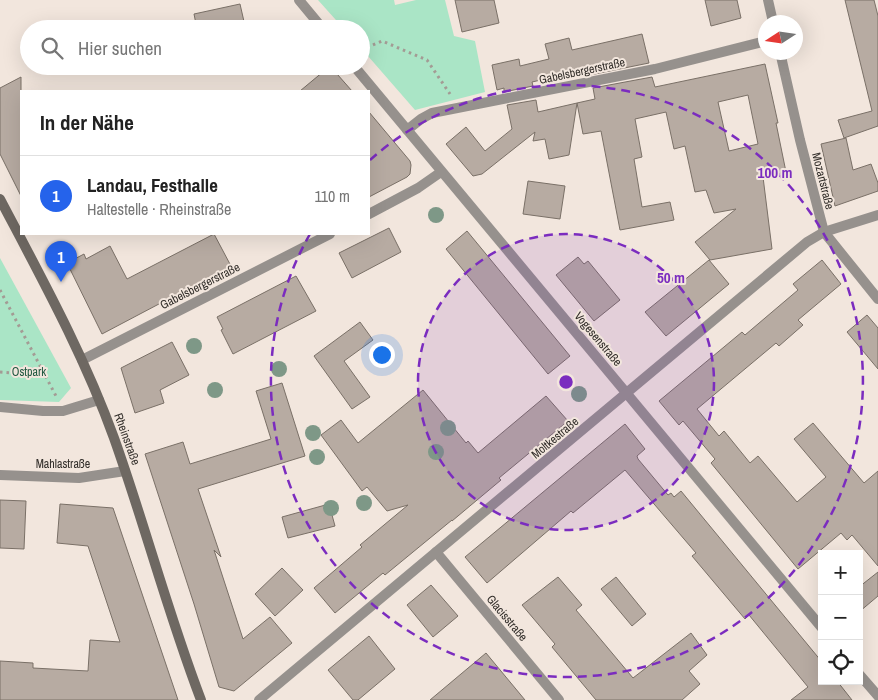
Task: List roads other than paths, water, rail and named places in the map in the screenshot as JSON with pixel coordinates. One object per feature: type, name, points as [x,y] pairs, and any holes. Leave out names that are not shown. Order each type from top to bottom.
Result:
[{"type":"main road","name":"Rheinstraße","points":[[0,199],[55,304],[99,400],[125,471],[201,700]]},
{"type":"street","points":[[299,0],[316,20]]},
{"type":"street","points":[[768,0],[771,15]]},
{"type":"street","name":"Gabelsbergerstraße","points":[[407,130],[426,116],[458,108],[655,69],[758,44]]},
{"type":"street","name":"Mozartstraße","points":[[782,60],[824,232],[878,299]]},
{"type":"street","name":"Vogesenstraße","points":[[361,75],[818,623]]},
{"type":"street","points":[[370,213],[418,188],[441,172]]},
{"type":"street","name":"Moltkestraße","points":[[259,700],[807,242],[824,232],[878,215]]},
{"type":"street","name":"Gabelsbergerstraße","points":[[82,360],[328,235]]},
{"type":"street","points":[[0,407],[63,411],[99,400]]},
{"type":"street","name":"Mahlastraße","points":[[0,475],[79,478],[125,471]]},
{"type":"street","name":"Glacisstraße","points":[[436,552],[558,700]]},
{"type":"street","points":[[863,679],[878,696]]},
{"type":"place","name":"Landau, Festhalle","points":[[61,282]]},
{"type":"park label","name":"Ostpark","points":[[29,372]]}]
